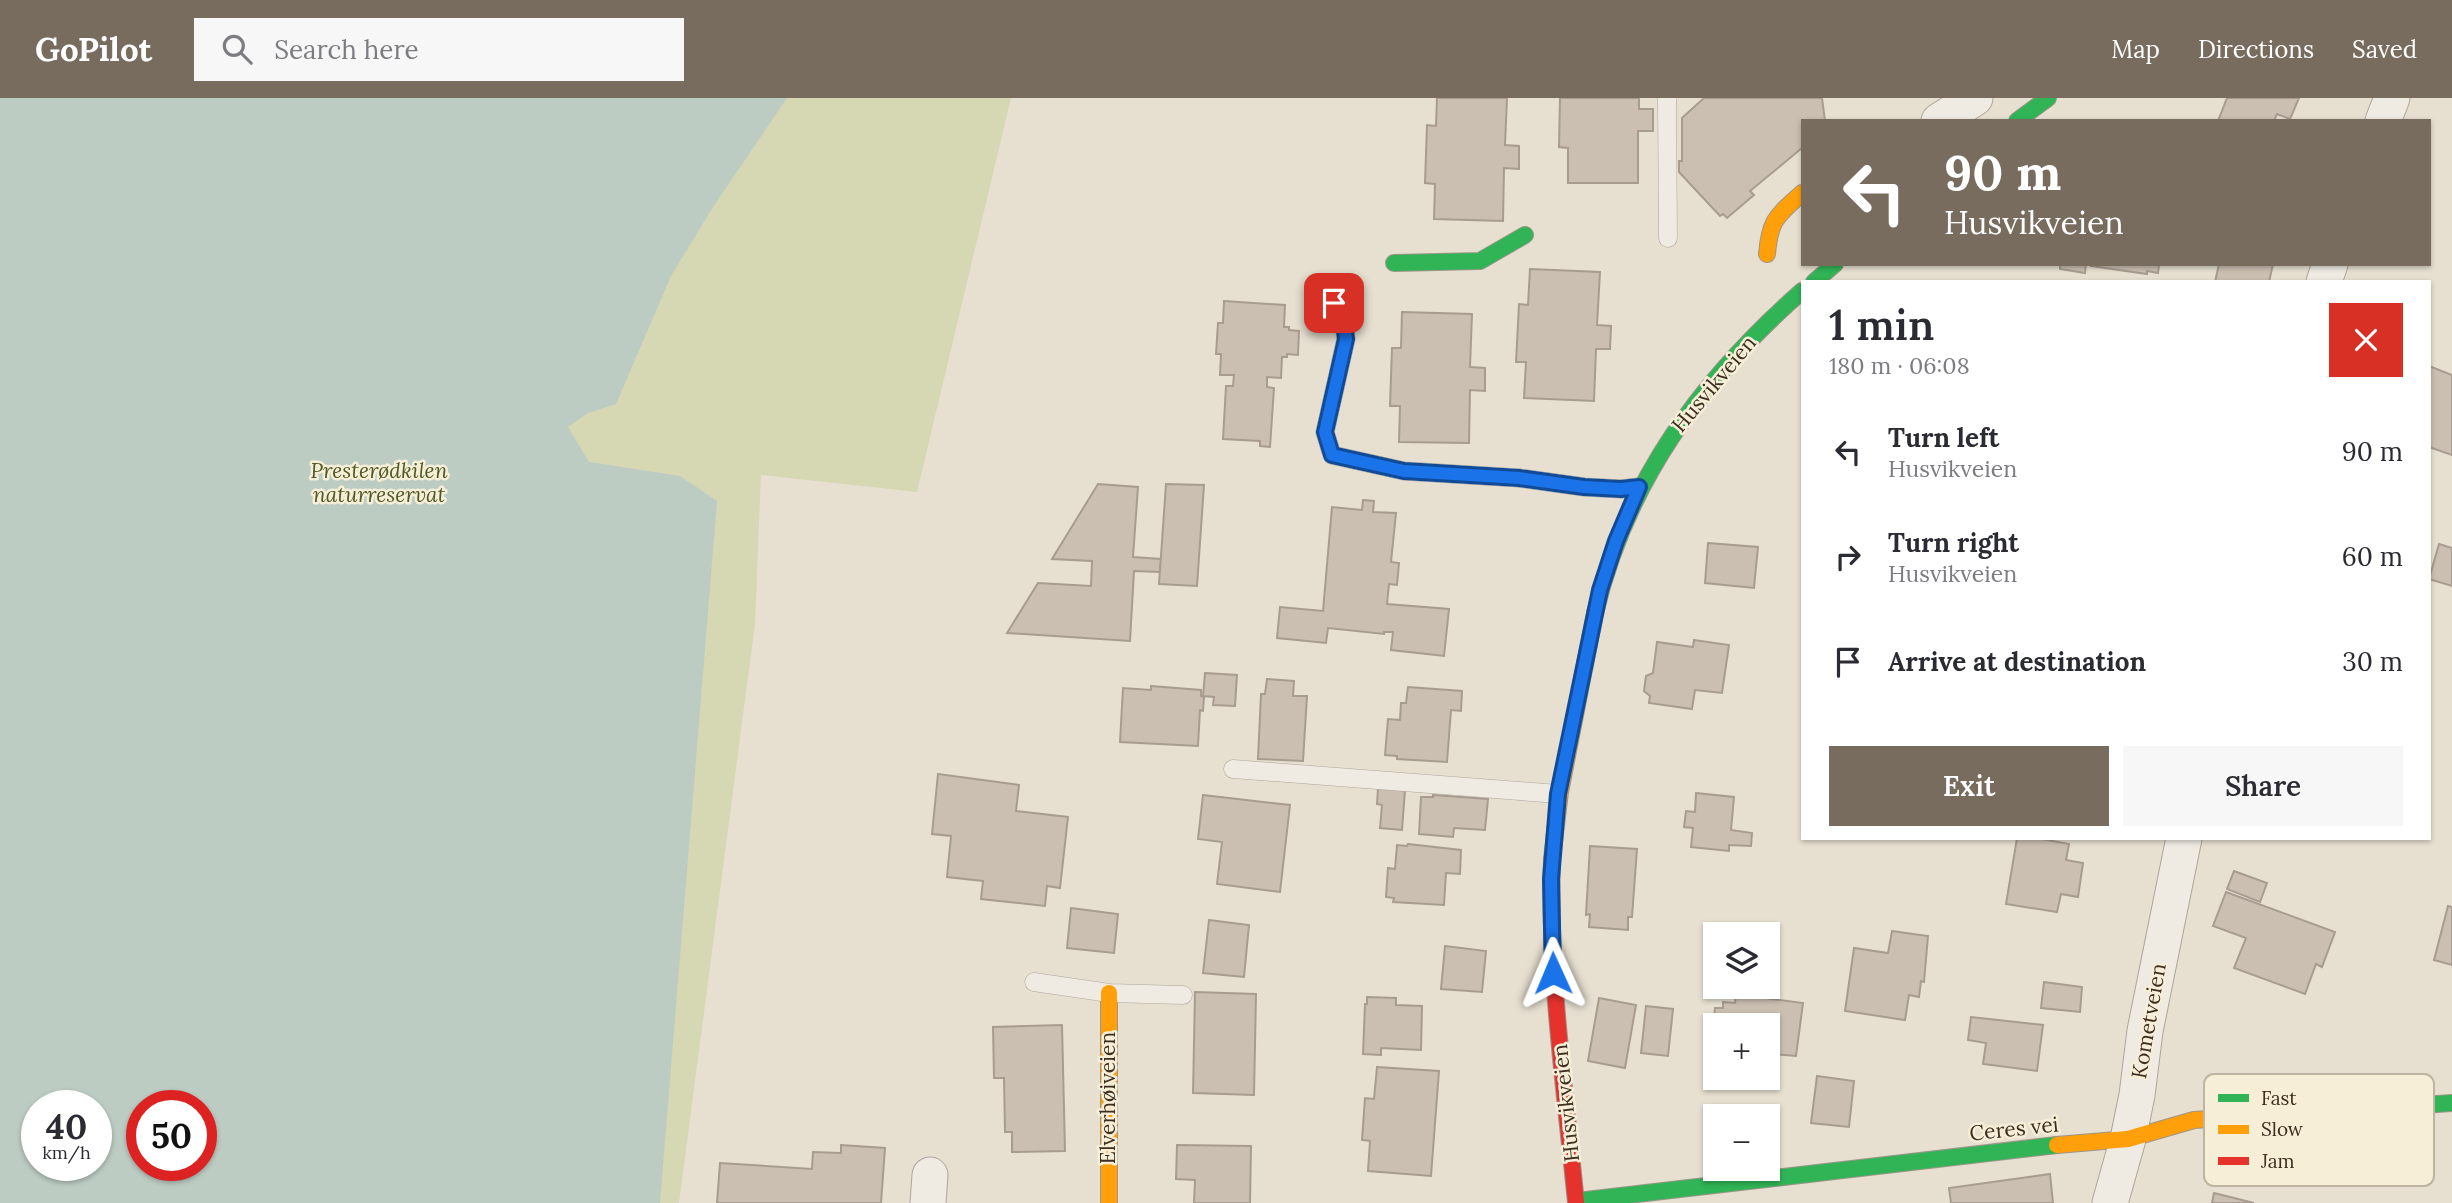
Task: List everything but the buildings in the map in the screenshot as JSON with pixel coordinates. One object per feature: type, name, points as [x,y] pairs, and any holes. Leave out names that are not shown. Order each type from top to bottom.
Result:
[{"type":"street","points":[[1941,119],[1975,98]]},
{"type":"street","points":[[2020,119],[2048,98]]},
{"type":"street","points":[[2384,119],[2392,98]]},
{"type":"street","points":[[1767,254],[1769,231],[1780,213],[1801,194]]},
{"type":"street","points":[[1394,264],[1480,261],[1493,256],[1525,235]]},
{"type":"street","points":[[1816,280],[1833,266]]},
{"type":"street","name":"Husvikveien","points":[[1578,1203],[1553,973],[1551,879],[1558,794],[1600,590],[1616,541],[1639,487],[1661,448],[1712,381],[1743,346],[1801,292]]},
{"type":"street","name":"Kometveien","points":[[2110,1203],[2137,1095],[2145,1031],[2184,840]]},
{"type":"street","name":"Elverhøiveien","points":[[1109,993],[1109,1203]]},
{"type":"street","name":"Ceres vei","points":[[2434,1104],[2452,1103]]},
{"type":"street","name":"Ceres vei","points":[[1578,1203],[1997,1151],[2128,1139],[2204,1119]]},
{"type":"lane","points":[[1667,98],[1668,238]]},
{"type":"lane","points":[[1334,303],[1343,314],[1346,339],[1325,432],[1332,455],[1404,471],[1519,478],[1584,487],[1639,487]]},
{"type":"lane","points":[[1233,769],[1558,794]]},
{"type":"lane","points":[[1034,982],[1109,993],[1183,995]]},
{"type":"green space","name":"Presterødkilen naturreservat","points":[[0,98],[1011,98],[917,492],[761,475],[755,624],[679,1203],[0,1203]]},
{"type":"shaded area","name":"Presterødkilen naturreservat","points":[[0,98],[787,98],[713,207],[671,276],[616,404],[588,413],[568,427],[589,462],[680,476],[717,501],[660,1203],[0,1203]]},
{"type":"traffic: fast","points":[[2020,119],[2048,98]]},
{"type":"traffic: fast","points":[[1394,263],[1480,261],[1525,235]]},
{"type":"traffic: fast","points":[[1816,280],[1833,266]]},
{"type":"traffic: fast","points":[[1595,613],[1609,565],[1627,519],[1648,476],[1673,435],[1732,360],[1801,292]]},
{"type":"traffic: fast","points":[[2434,1104],[2452,1103]]},
{"type":"traffic: fast","points":[[1580,1203],[1586,1200],[2057,1145]]},
{"type":"traffic: slow","points":[[1767,254],[1770,233],[1776,219],[1801,194]]},
{"type":"traffic: slow","points":[[1552,859],[1560,792],[1595,613]]},
{"type":"traffic: slow","points":[[1109,993],[1109,1203]]},
{"type":"traffic: slow","points":[[2057,1145],[2128,1139],[2204,1119]]},
{"type":"traffic: jam","points":[[1552,859],[1555,988],[1576,1203]]},
{"type":"route","points":[[1334,303],[1343,314],[1346,339],[1325,432],[1332,455],[1404,471],[1519,478],[1584,487],[1639,487],[1616,541],[1600,590],[1558,794],[1551,879],[1553,973]]}]
